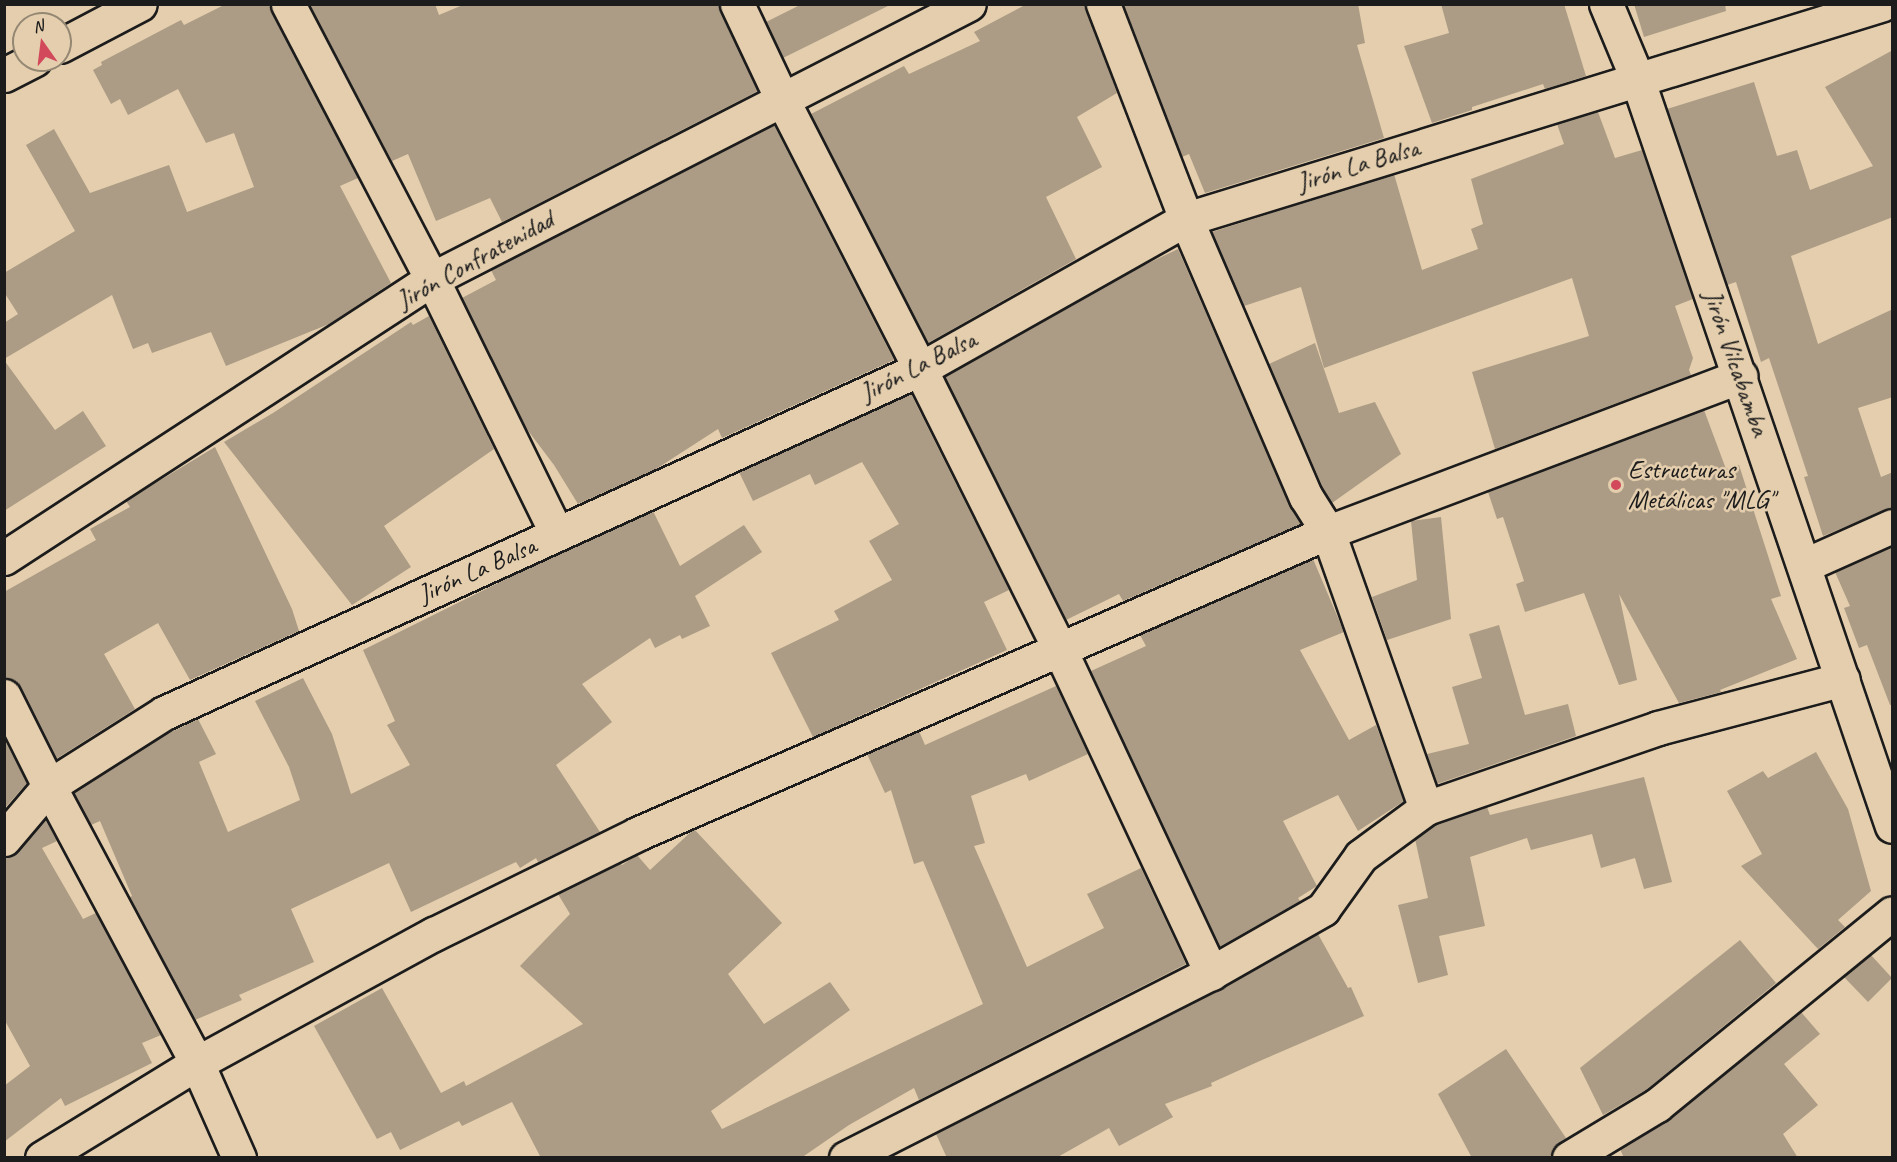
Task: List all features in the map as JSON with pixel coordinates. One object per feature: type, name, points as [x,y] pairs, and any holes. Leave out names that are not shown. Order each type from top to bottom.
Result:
[{"type":"street","points":[[72,40],[140,4]]},
{"type":"street","points":[[288,4],[432,279],[556,534]]},
{"type":"street","points":[[737,4],[782,99],[1060,650],[1212,973]]},
{"type":"street","name":"Jirón Confratenidad","points":[[4,558],[432,279],[969,4]]},
{"type":"street","points":[[1103,4],[1186,219],[1306,497],[1328,532],[1426,808]]},
{"type":"street","name":"Jirón Vilcabamba","points":[[1606,4],[1637,78],[1741,376],[1893,826]]},
{"type":"street","name":"Jirón La Balsa","points":[[4,839],[49,786],[164,714],[920,369],[1186,219],[1883,4]]},
{"type":"street","points":[[42,1158],[197,1063],[434,934],[637,834],[1328,532],[1741,376]]},
{"type":"street","points":[[1805,565],[1893,526]]},
{"type":"street","points":[[846,1158],[1212,973],[1323,909],[1361,856],[1426,808],[1658,728],[1844,680]]},
{"type":"street","points":[[4,696],[49,786],[197,1063],[239,1158]]},
{"type":"street","points":[[1569,1158],[1657,1105],[1893,913]]},
{"type":"building","points":[[226,4],[269,4],[358,178],[340,186],[391,283],[329,324],[226,366],[211,332],[152,353],[148,343],[133,349],[112,295],[4,359],[4,323],[18,314],[4,292],[4,273],[75,231],[26,145],[54,129],[90,193],[169,165],[187,212],[254,187],[234,133],[206,143],[178,89],[128,115],[120,99],[111,104],[93,70],[102,65],[101,62],[181,20],[184,25]]},
{"type":"building","points":[[309,4],[435,4],[439,15],[465,4],[719,4],[758,91],[502,222],[490,198],[436,221],[408,154],[392,161]]},
{"type":"building","points":[[802,4],[892,4],[783,58],[766,22]]},
{"type":"building","points":[[1027,4],[1085,4],[1117,93],[1077,117],[1102,167],[1046,197],[1076,259],[928,343],[811,114],[904,66],[909,74],[980,41],[974,32]]},
{"type":"building","points":[[1123,4],[1358,4],[1365,43],[1357,45],[1384,138],[1205,193],[1189,154],[1182,157]]},
{"type":"building","points":[[1441,4],[1564,4],[1586,76],[1545,89],[1543,84],[1472,107],[1472,110],[1432,123],[1404,46],[1449,33]]},
{"type":"building","points":[[1634,4],[1725,4],[1726,11],[1644,37]]},
{"type":"building","points":[[1893,50],[1893,217],[1791,256],[1818,344],[1893,309],[1893,397],[1858,408],[1881,477],[1893,472],[1893,507],[1823,536],[1804,477],[1808,476],[1769,358],[1761,362],[1736,282],[1727,285],[1667,109],[1754,82],[1777,156],[1797,150],[1810,190],[1873,166],[1825,87]]},
{"type":"building","points":[[1598,112],[1615,158],[1642,150],[1693,299],[1675,306],[1693,358],[1689,370],[1691,375],[1495,449],[1472,372],[1589,336],[1572,278],[1324,368],[1301,287],[1244,306],[1212,232],[1394,174],[1422,270],[1478,249],[1471,229],[1483,224],[1471,179],[1564,144],[1557,124]]},
{"type":"building","points":[[774,125],[894,360],[722,438],[718,429],[656,469],[578,504],[554,465],[526,428],[462,298],[496,280],[491,270]]},
{"type":"building","points":[[1178,249],[1289,504],[1301,524],[1123,601],[1119,594],[1066,620],[945,377],[1134,270]]},
{"type":"building","points":[[429,316],[494,449],[384,526],[411,567],[352,605],[224,442],[273,413],[411,322],[413,325]]},
{"type":"building","points":[[1315,343],[1339,413],[1375,402],[1401,454],[1332,503],[1323,488],[1269,364]]},
{"type":"building","points":[[4,360],[55,430],[83,411],[106,446],[4,511]]},
{"type":"building","points":[[911,394],[1009,590],[984,602],[1007,650],[813,737],[771,653],[839,620],[834,611],[892,580],[869,541],[899,524],[862,462],[815,485],[810,474],[753,501],[739,472]]},
{"type":"building","points":[[1704,410],[1726,469],[1739,465],[1781,596],[1771,599],[1797,659],[1720,690],[1721,692],[1679,703],[1619,594],[1637,680],[1619,685],[1584,593],[1525,612],[1516,584],[1524,581],[1503,517],[1497,519],[1488,492]]},
{"type":"building","points":[[215,447],[292,609],[299,631],[190,680],[158,623],[104,654],[135,709],[56,759],[21,688],[14,680],[4,677],[4,592],[96,540],[90,529],[130,507],[126,501]]},
{"type":"building","points":[[653,511],[680,566],[744,525],[762,552],[695,596],[710,626],[682,639],[680,635],[655,648],[650,638],[582,684],[612,722],[556,765],[600,832],[538,862],[536,858],[520,868],[516,862],[411,912],[389,863],[291,909],[314,962],[239,995],[242,1000],[195,1020],[130,897],[132,896],[100,821],[91,825],[74,793],[157,739],[198,719],[216,754],[199,762],[228,832],[300,800],[289,767],[255,701],[303,678],[332,734],[351,794],[410,765],[387,725],[395,721],[363,650],[528,568]]},
{"type":"building","points":[[1441,517],[1451,619],[1387,640],[1372,597],[1417,580],[1411,521]]},
{"type":"building","points":[[1893,546],[1893,704],[1890,705],[1867,645],[1859,648],[1844,608],[1850,606],[1835,572]]},
{"type":"building","points":[[1313,559],[1344,632],[1300,650],[1349,740],[1376,725],[1404,801],[1358,831],[1338,795],[1283,821],[1317,886],[1298,898],[1300,901],[1219,947],[1091,671],[1146,646],[1140,635]]},
{"type":"building","points":[[1499,625],[1525,715],[1568,704],[1576,736],[1437,784],[1427,754],[1469,744],[1452,687],[1482,678],[1469,634]]},
{"type":"building","points":[[1056,686],[1088,754],[1029,781],[1026,774],[971,796],[985,843],[974,846],[1027,967],[1104,928],[1087,894],[1141,868],[1186,964],[919,1100],[914,1088],[849,1125],[801,1158],[541,1158],[512,1102],[462,1126],[459,1121],[400,1150],[391,1132],[377,1139],[314,1026],[382,988],[441,1093],[464,1081],[466,1086],[583,1024],[520,966],[570,914],[558,894],[620,863],[622,865],[637,855],[650,870],[694,829],[782,923],[728,974],[764,1024],[830,982],[850,1010],[711,1111],[722,1129],[983,1004],[923,861],[914,864],[891,790],[885,793],[867,754],[919,731],[925,745]]},
{"type":"building","points":[[4,739],[27,783],[4,809]]},
{"type":"building","points":[[1816,752],[1848,809],[1871,891],[1838,920],[1845,927],[1818,949],[1741,866],[1762,854],[1727,791],[1763,771],[1768,778]]},
{"type":"building","points":[[1644,777],[1672,882],[1644,889],[1635,858],[1601,868],[1592,834],[1531,850],[1527,838],[1470,857],[1485,926],[1439,936],[1448,975],[1418,983],[1398,905],[1428,898],[1415,839],[1435,825],[1487,807],[1490,815]]},
{"type":"building","points":[[45,819],[57,841],[42,848],[83,919],[96,913],[161,1035],[142,1043],[152,1063],[65,1106],[61,1098],[4,1142],[4,1086],[30,1066],[4,1019],[4,857],[18,852]]},
{"type":"building","points":[[1318,934],[1348,988],[1351,987],[1364,1016],[1211,1083],[1212,1086],[1165,1104],[1173,1117],[1119,1146],[1109,1128],[1056,1158],[947,1158],[936,1134],[1220,990]]},
{"type":"building","points":[[1740,940],[1776,983],[1646,1090],[1603,1115],[1580,1068]]},
{"type":"building","points":[[1871,955],[1892,978],[1868,1002],[1844,977]]},
{"type":"building","points":[[1801,1012],[1820,1034],[1784,1064],[1818,1105],[1783,1134],[1798,1158],[1624,1158],[1620,1149],[1669,1120]]},
{"type":"building","points":[[1506,1049],[1566,1138],[1553,1148],[1550,1158],[1472,1158],[1438,1094]]},
{"type":"place","name":"Estructuras Metálicas \"MLG\"","points":[[1616,485]]}]
